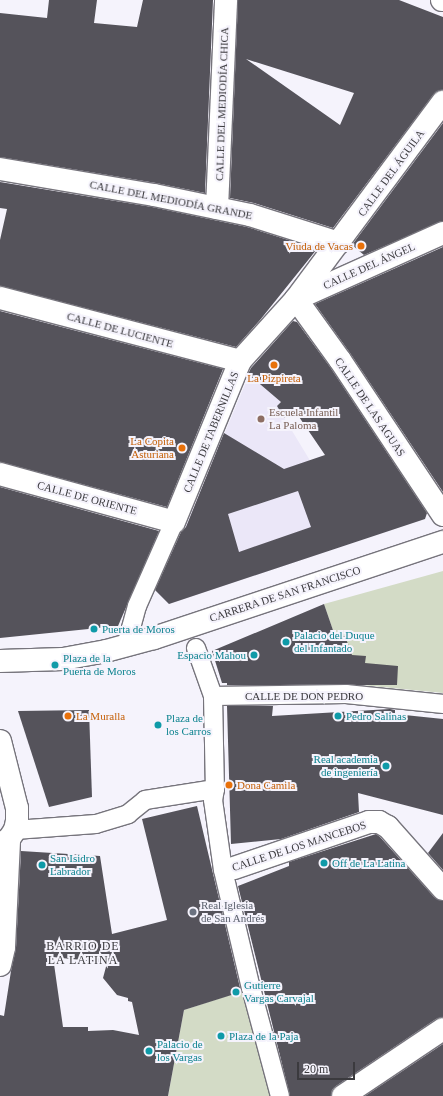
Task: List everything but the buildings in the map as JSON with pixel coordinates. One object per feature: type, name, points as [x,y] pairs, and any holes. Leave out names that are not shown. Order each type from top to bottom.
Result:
[{"type":"street","name":"CALLE DEL MEDIODÍA CHICA","points":[[217,208],[226,0]]},
{"type":"street","name":"CALLE DEL ÁGUILA","points":[[339,243],[443,102]]},
{"type":"street","name":"CALLE DEL MEDIODÍA GRANDE","points":[[0,169],[154,195],[250,215],[339,243]]},
{"type":"street","name":"CALLE DEL ÁNGEL","points":[[296,299],[443,232]]},
{"type":"street","name":"CALLE DE TABERNILLAS","points":[[126,646],[137,606],[174,522],[240,361],[296,299],[339,243]]},
{"type":"street","name":"CALLE DE LUCIENTE","points":[[0,298],[240,361]]},
{"type":"street","name":"CALLE DE LAS AGUAS","points":[[296,299],[340,360],[443,516]]},
{"type":"street","name":"CALLE DE ORIENTE","points":[[0,474],[174,522]]},
{"type":"street","name":"CARRERA DE SAN FRANCISCO","points":[[126,646],[443,542]]},
{"type":"street","points":[[0,661],[63,659],[126,646]]},
{"type":"street","points":[[196,648],[213,696],[214,795],[251,988],[280,1096]]},
{"type":"street","name":"CALLE DE DON PEDRO","points":[[213,696],[346,694],[443,704]]},
{"type":"street","points":[[0,741],[17,808],[8,838],[4,948],[0,965]]},
{"type":"street","points":[[8,838],[96,824],[128,814],[145,800],[214,795]]},
{"type":"street","name":"CALLE DE LOS MANCEBOS","points":[[228,869],[370,822],[379,822],[388,827],[443,889]]},
{"type":"street","points":[[343,1096],[443,1029]]},
{"type":"shaded area","points":[[249,375],[281,402],[277,406],[323,482],[346,545],[169,604],[158,593]]},
{"type":"green space","points":[[443,571],[443,693],[351,684],[324,604]]},
{"type":"green space","name":"Plaza de la Paja","points":[[251,988],[274,1096],[168,1096],[184,1010]]},
{"type":"place","name":"Viuda de Vacas","points":[[361,246]]},
{"type":"place","name":"La Pizpireta","points":[[274,365]]},
{"type":"place","name":"Escuela Infantil La Paloma","points":[[261,419]]},
{"type":"place","name":"La Copita Asturiana","points":[[182,448]]},
{"type":"place","name":"Puerta de Moros","points":[[94,629]]},
{"type":"place","name":"Palacio del Duque del Infantado","points":[[286,642]]},
{"type":"place","name":"Espacio Mahou","points":[[254,655]]},
{"type":"place","name":"Plaza de la Puerta de Moros","points":[[55,665]]},
{"type":"place","name":"La Muralla","points":[[68,716]]},
{"type":"place","name":"Pedro Salinas","points":[[338,716]]},
{"type":"place","name":"Plaza de los Carros","points":[[158,725]]},
{"type":"place","name":"Real academia de ingeniería","points":[[386,766]]},
{"type":"place","name":"Dona Camila","points":[[229,785]]},
{"type":"place","name":"Off de La Latina","points":[[324,863]]},
{"type":"place","name":"San Isidro Labrador","points":[[42,865]]},
{"type":"place","name":"Real Iglesia de San Andrés","points":[[193,912]]},
{"type":"place","name":"Gutierre Vargas Carvajal","points":[[236,992]]},
{"type":"place","name":"Plaza de la Paja","points":[[221,1036]]},
{"type":"place","name":"Palacio de los Vargas","points":[[149,1051]]},
{"type":"district","name":"BARRIO DE LA LATINA","points":[[83,954]]}]
